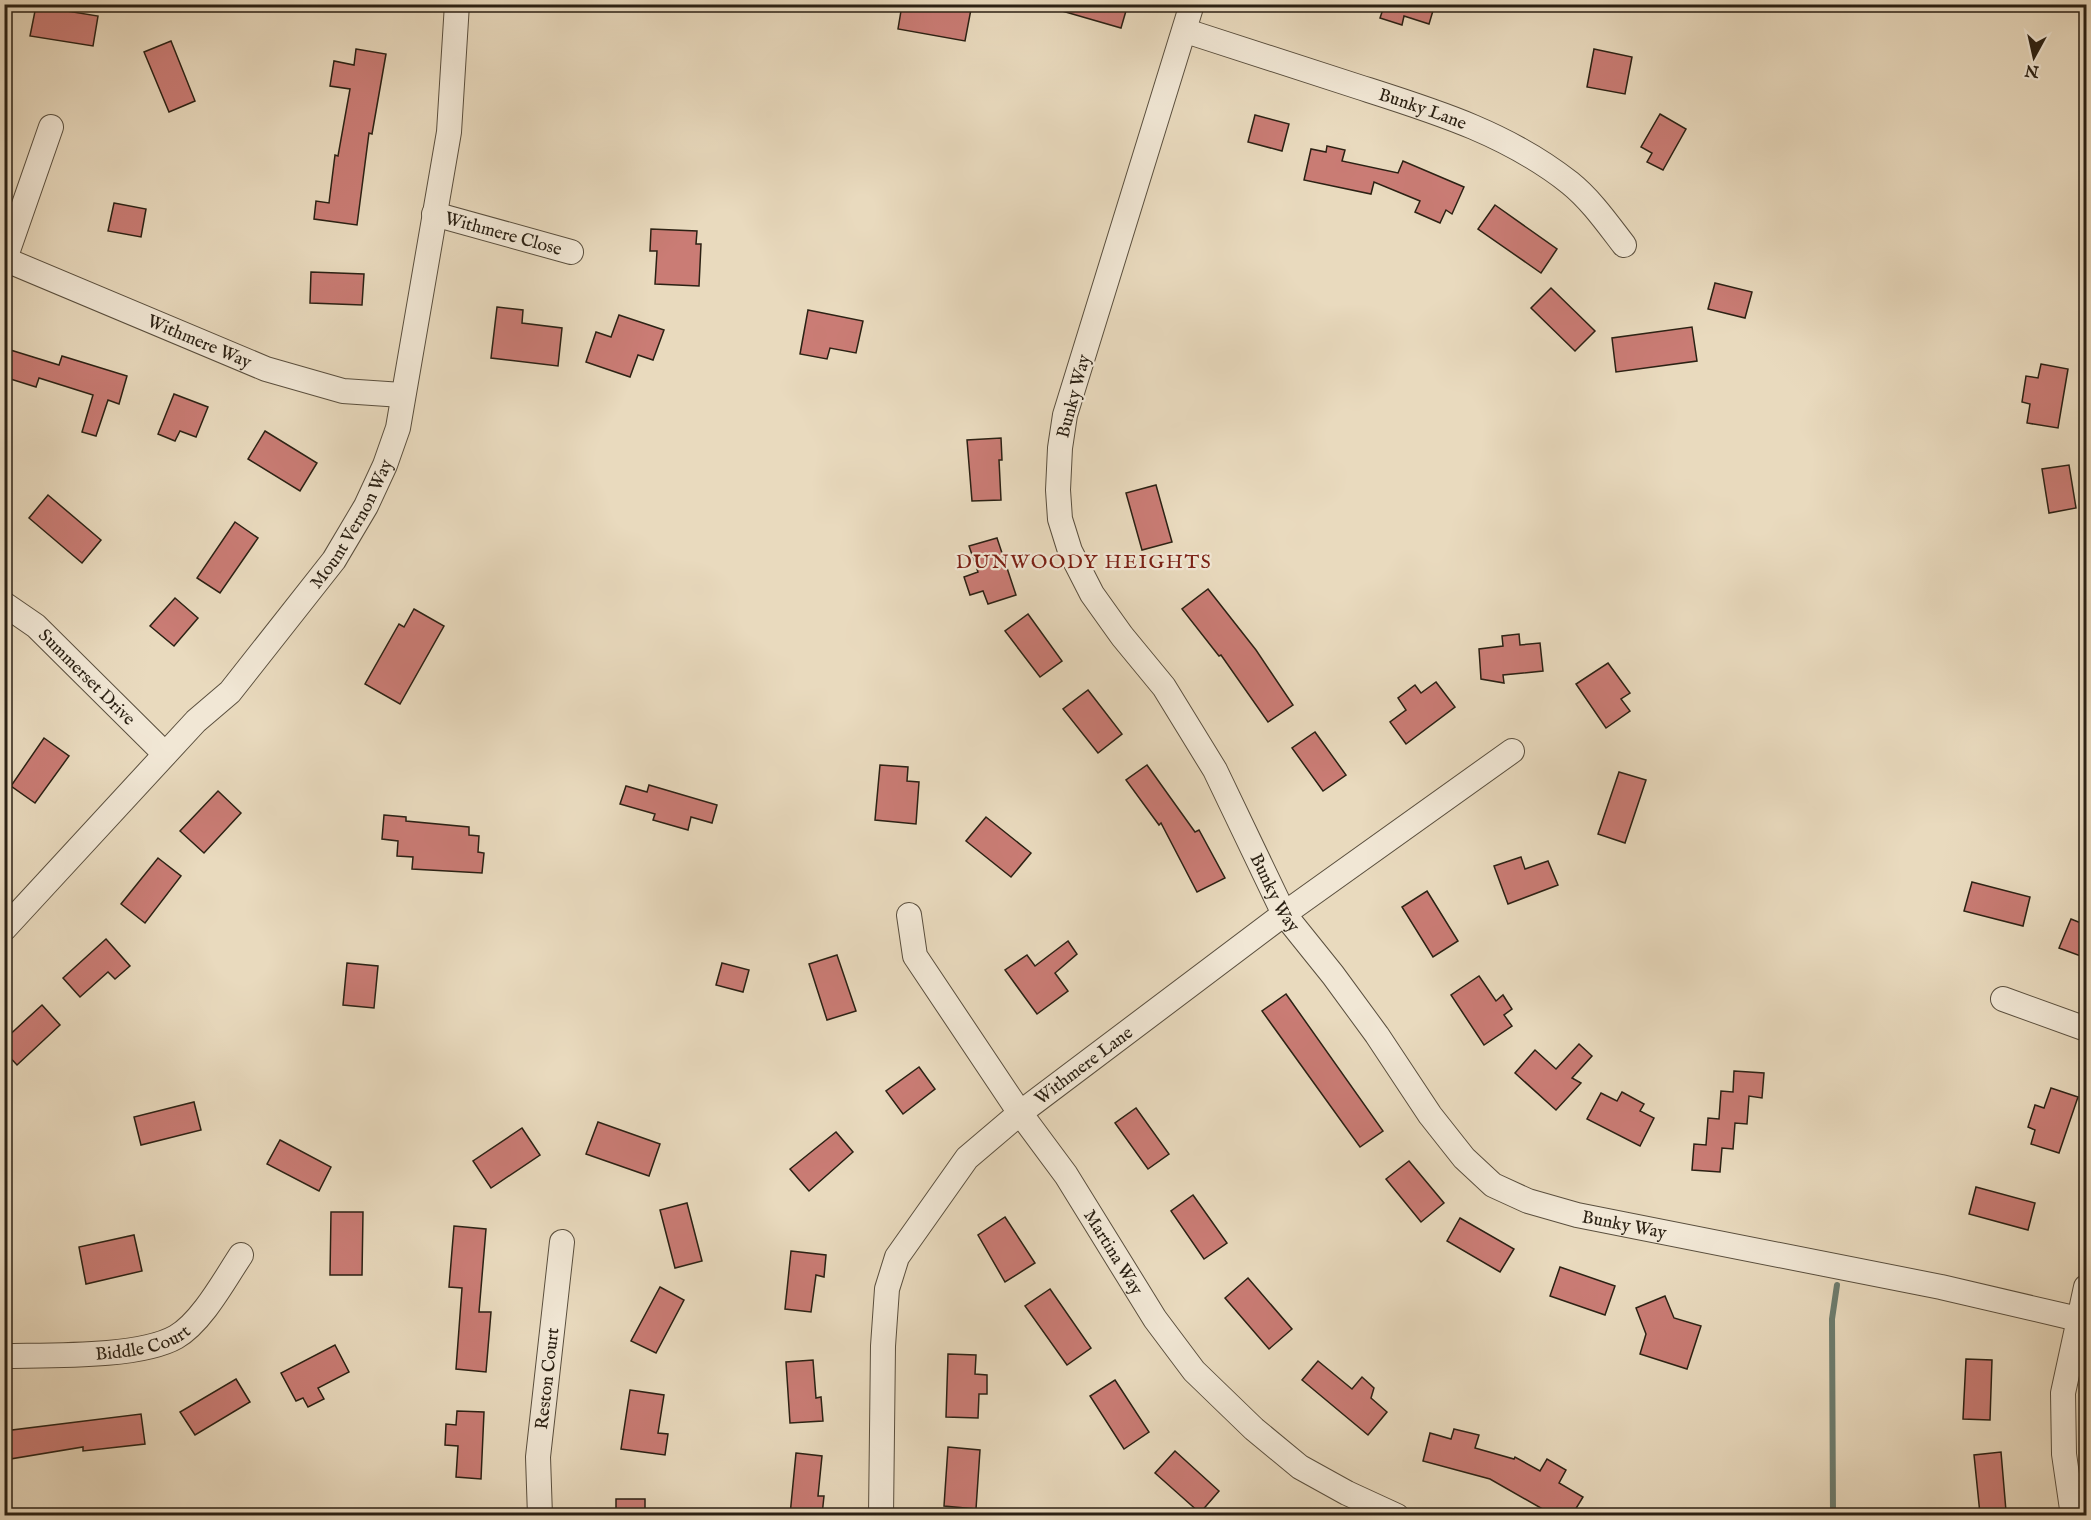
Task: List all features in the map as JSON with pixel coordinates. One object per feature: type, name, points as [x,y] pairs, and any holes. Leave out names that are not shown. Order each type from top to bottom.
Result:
[{"type":"street","name":"Mount Vernon Way","points":[[4,929],[196,721],[230,692],[334,560],[366,506],[385,465],[398,429],[402,395],[449,132],[457,4]]},
{"type":"street","name":"Bunky Way","points":[[1192,4],[1186,31],[1065,415],[1060,448],[1060,519],[1070,551],[1092,594],[1122,636],[1164,687],[1215,770],[1284,914],[1377,1035],[1430,1115],[1464,1158],[1493,1185],[1528,1201],[1577,1215],[1941,1287],[2078,1319]]},
{"type":"street","name":"Bunky Lane","points":[[1186,31],[1446,115],[1489,132],[1528,154],[1571,183],[1597,210],[1624,244]]},
{"type":"street","points":[[5,259],[51,127]]},
{"type":"street","name":"Withmere Close","points":[[435,214],[571,252]]},
{"type":"street","name":"Withmere Way","points":[[5,259],[266,369],[343,391],[402,395]]},
{"type":"street","name":"Summerset Drive","points":[[4,604],[36,626],[165,754]]},
{"type":"street","name":"Withmere Lane","points":[[881,1515],[883,1346],[887,1289],[897,1257],[967,1158],[1020,1113],[1284,914],[1512,751]]},
{"type":"street","name":"Martina Way","points":[[909,915],[915,957],[1020,1113],[1066,1175],[1155,1319],[1194,1371],[1254,1429],[1300,1467],[1347,1494],[1397,1515]]},
{"type":"street","points":[[2003,999],[2086,1029]]},
{"type":"street","name":"Reston Court","points":[[540,1515],[538,1457],[562,1242]]},
{"type":"street","name":"Biddle Court","points":[[4,1356],[128,1351],[177,1337],[208,1306],[241,1255]]},
{"type":"street","points":[[2073,1515],[2064,1454],[2063,1393],[2086,1287]]},
{"type":"building","points":[[915,4],[972,4],[965,41],[898,29],[902,5],[915,7]]},
{"type":"building","points":[[1056,4],[1128,4],[1121,28],[1055,9]]},
{"type":"building","points":[[1379,4],[1435,4],[1429,24],[1404,16],[1402,25],[1380,18],[1383,9],[1378,8]]},
{"type":"building","points":[[36,6],[98,16],[93,46],[30,36]]},
{"type":"building","points":[[171,41],[195,101],[169,112],[144,52]]},
{"type":"building","points":[[356,49],[386,54],[372,134],[369,133],[357,225],[314,219],[316,201],[329,203],[335,155],[338,156],[350,89],[330,86],[334,61],[354,65]]},
{"type":"building","points":[[1594,49],[1632,57],[1625,94],[1587,87]]},
{"type":"building","points":[[1660,114],[1686,129],[1663,170],[1647,162],[1652,153],[1641,147]]},
{"type":"building","points":[[1255,115],[1289,124],[1282,151],[1248,142]]},
{"type":"building","points":[[1327,146],[1345,150],[1342,161],[1398,173],[1403,161],[1464,187],[1452,214],[1446,210],[1440,223],[1415,212],[1420,201],[1374,182],[1371,194],[1304,180],[1311,149],[1326,152]]},
{"type":"building","points":[[114,203],[146,209],[141,237],[108,231]]},
{"type":"building","points":[[1495,205],[1557,249],[1541,273],[1478,229]]},
{"type":"building","points":[[651,229],[697,231],[696,244],[701,244],[699,286],[655,284],[657,251],[650,251]]},
{"type":"building","points":[[311,272],[364,274],[362,305],[310,303]]},
{"type":"building","points":[[1715,283],[1752,292],[1745,318],[1708,309]]},
{"type":"building","points":[[1551,288],[1595,331],[1575,351],[1531,308]]},
{"type":"building","points":[[497,307],[523,310],[522,323],[562,328],[558,366],[491,358]]},
{"type":"building","points":[[808,310],[863,321],[856,353],[830,348],[827,359],[800,354]]},
{"type":"building","points":[[619,315],[664,330],[653,360],[638,355],[630,377],[586,362],[596,332],[611,337]]},
{"type":"building","points":[[1692,327],[1697,361],[1616,372],[1612,338]]},
{"type":"building","points":[[4,348],[59,365],[62,356],[127,376],[119,404],[108,400],[96,436],[82,432],[93,395],[39,378],[36,387],[4,377]]},
{"type":"building","points":[[2041,364],[2068,369],[2058,428],[2027,423],[2030,404],[2022,402],[2026,376],[2038,378]]},
{"type":"building","points":[[174,394],[208,407],[196,437],[180,431],[175,441],[158,434]]},
{"type":"building","points":[[265,431],[317,463],[300,491],[248,459]]},
{"type":"building","points":[[1001,438],[1002,460],[999,460],[1001,500],[972,501],[967,440]]},
{"type":"building","points":[[2069,465],[2076,508],[2049,513],[2042,469]]},
{"type":"building","points":[[1156,485],[1172,542],[1142,550],[1126,493]]},
{"type":"building","points":[[48,495],[101,540],[82,563],[29,518]]},
{"type":"building","points":[[235,522],[258,538],[220,593],[197,578]]},
{"type":"building","points":[[997,538],[1016,595],[988,604],[983,591],[970,595],[964,577],[978,572],[969,546]]},
{"type":"building","points":[[1208,589],[1256,650],[1293,705],[1268,722],[1221,655],[1219,656],[1182,609]]},
{"type":"building","points":[[175,598],[198,618],[174,646],[150,626]]},
{"type":"building","points":[[414,609],[444,626],[400,704],[365,684],[399,624],[404,627]]},
{"type":"building","points":[[1028,614],[1062,661],[1040,677],[1005,631]]},
{"type":"building","points":[[1519,634],[1520,645],[1540,643],[1543,671],[1503,675],[1504,683],[1481,679],[1479,649],[1503,646],[1502,636]]},
{"type":"building","points":[[1608,663],[1630,693],[1621,699],[1630,711],[1606,728],[1576,684]]},
{"type":"building","points":[[1436,682],[1455,707],[1406,744],[1390,722],[1406,710],[1398,698],[1415,685],[1421,693]]},
{"type":"building","points":[[1088,690],[1122,734],[1098,753],[1063,709]]},
{"type":"building","points":[[1315,732],[1346,775],[1323,791],[1292,748]]},
{"type":"building","points":[[44,738],[69,756],[35,803],[11,786]]},
{"type":"building","points":[[880,765],[908,767],[907,781],[919,782],[916,824],[875,820]]},
{"type":"building","points":[[1147,765],[1195,832],[1199,830],[1225,878],[1197,892],[1161,823],[1159,825],[1126,780]]},
{"type":"building","points":[[1619,772],[1646,780],[1625,843],[1598,834]]},
{"type":"building","points":[[649,785],[717,805],[712,823],[691,817],[688,830],[653,820],[655,814],[620,804],[626,786],[647,792]]},
{"type":"building","points":[[218,791],[241,813],[204,853],[180,831]]},
{"type":"building","points":[[384,815],[406,817],[406,821],[469,827],[469,835],[479,836],[478,852],[484,853],[482,873],[412,869],[413,857],[397,856],[398,841],[382,839]]},
{"type":"building","points":[[986,817],[1031,853],[1011,877],[966,841]]},
{"type":"building","points":[[1521,857],[1525,869],[1548,861],[1558,885],[1508,904],[1494,866]]},
{"type":"building","points":[[158,858],[181,876],[145,923],[121,904]]},
{"type":"building","points":[[1972,882],[2030,897],[2023,926],[1964,911]]},
{"type":"building","points":[[1427,891],[1458,941],[1433,957],[1402,907]]},
{"type":"building","points":[[2071,919],[2086,925],[2086,958],[2059,948]]},
{"type":"building","points":[[106,939],[130,966],[115,979],[108,972],[80,997],[63,978]]},
{"type":"building","points":[[1068,941],[1077,954],[1055,973],[1068,991],[1037,1014],[1005,970],[1027,955],[1035,966]]},
{"type":"building","points":[[837,955],[856,1011],[827,1020],[809,964]]},
{"type":"building","points":[[347,963],[378,966],[374,1008],[343,1005]]},
{"type":"building","points":[[722,963],[749,970],[743,992],[716,985]]},
{"type":"building","points":[[1479,976],[1496,1001],[1503,995],[1512,1009],[1504,1015],[1512,1026],[1484,1045],[1451,995]]},
{"type":"building","points":[[1286,994],[1383,1131],[1360,1147],[1262,1011]]},
{"type":"building","points":[[42,1005],[60,1025],[17,1065],[4,1051],[4,1040]]},
{"type":"building","points":[[1579,1044],[1592,1056],[1572,1078],[1581,1083],[1556,1110],[1515,1073],[1535,1050],[1556,1069]]},
{"type":"building","points":[[919,1067],[935,1089],[903,1114],[886,1091]]},
{"type":"building","points":[[1734,1071],[1764,1073],[1762,1098],[1749,1096],[1747,1124],[1735,1123],[1733,1149],[1722,1148],[1720,1172],[1692,1170],[1694,1144],[1706,1145],[1708,1118],[1719,1119],[1721,1091],[1733,1092]]},
{"type":"building","points":[[2051,1088],[2078,1097],[2059,1153],[2031,1144],[2035,1130],[2028,1127],[2035,1105],[2044,1108]]},
{"type":"building","points":[[1622,1092],[1644,1104],[1640,1111],[1654,1118],[1640,1146],[1587,1119],[1601,1093],[1617,1101]]},
{"type":"building","points":[[194,1102],[201,1130],[141,1145],[134,1117]]},
{"type":"building","points":[[1136,1108],[1169,1154],[1148,1169],[1115,1123]]},
{"type":"building","points":[[598,1122],[660,1144],[649,1176],[586,1154]]},
{"type":"building","points":[[522,1128],[540,1155],[491,1188],[473,1161]]},
{"type":"building","points":[[836,1132],[853,1152],[809,1191],[790,1169]]},
{"type":"building","points":[[280,1140],[331,1167],[319,1191],[267,1164]]},
{"type":"building","points":[[1409,1161],[1444,1203],[1421,1222],[1386,1179]]},
{"type":"building","points":[[1976,1187],[2035,1203],[2028,1230],[1969,1214]]},
{"type":"building","points":[[1193,1195],[1227,1243],[1204,1259],[1171,1211]]},
{"type":"building","points":[[687,1203],[702,1261],[675,1268],[660,1210]]},
{"type":"building","points":[[331,1212],[363,1212],[362,1275],[330,1275]]},
{"type":"building","points":[[1005,1217],[1035,1263],[1005,1282],[978,1235]]},
{"type":"building","points":[[1460,1218],[1514,1249],[1500,1272],[1447,1241]]},
{"type":"building","points":[[454,1226],[486,1229],[479,1312],[491,1312],[486,1372],[456,1369],[462,1288],[449,1287]]},
{"type":"building","points":[[134,1235],[142,1271],[86,1284],[79,1247]]},
{"type":"building","points":[[791,1251],[826,1255],[824,1277],[816,1275],[811,1312],[785,1309]]},
{"type":"building","points":[[1560,1267],[1615,1286],[1605,1315],[1550,1296]]},
{"type":"building","points":[[1248,1278],[1292,1329],[1269,1349],[1225,1298]]},
{"type":"building","points":[[660,1287],[684,1300],[656,1353],[631,1341]]},
{"type":"building","points":[[1050,1289],[1091,1348],[1067,1365],[1025,1306]]},
{"type":"building","points":[[1665,1296],[1674,1318],[1701,1326],[1687,1369],[1640,1354],[1646,1334],[1636,1308]]},
{"type":"building","points":[[335,1345],[349,1372],[318,1388],[324,1399],[308,1407],[303,1398],[296,1401],[281,1373]]},
{"type":"building","points":[[948,1354],[976,1355],[975,1374],[987,1375],[987,1394],[979,1394],[978,1418],[946,1417]]},
{"type":"building","points":[[1966,1359],[1992,1360],[1990,1420],[1963,1419]]},
{"type":"building","points":[[813,1360],[816,1398],[821,1397],[823,1421],[790,1423],[786,1362]]},
{"type":"building","points":[[1318,1361],[1352,1389],[1362,1377],[1374,1388],[1371,1398],[1387,1412],[1368,1435],[1302,1380]]},
{"type":"building","points":[[236,1379],[250,1402],[195,1435],[180,1412]]},
{"type":"building","points":[[1115,1380],[1149,1432],[1124,1449],[1090,1396]]},
{"type":"building","points":[[630,1390],[664,1395],[658,1433],[668,1434],[665,1455],[621,1449]]},
{"type":"building","points":[[457,1411],[484,1412],[481,1479],[456,1477],[458,1446],[445,1445],[446,1424],[456,1425]]},
{"type":"building","points":[[141,1414],[145,1444],[83,1451],[83,1447],[4,1460],[4,1431]]},
{"type":"building","points":[[1454,1429],[1479,1435],[1475,1448],[1514,1459],[1515,1457],[1540,1471],[1547,1459],[1566,1470],[1559,1483],[1583,1497],[1572,1515],[1553,1515],[1490,1479],[1423,1461],[1430,1433],[1451,1439]]},
{"type":"building","points":[[948,1447],[980,1450],[976,1509],[944,1506]]},
{"type":"building","points":[[1175,1451],[1219,1491],[1200,1513],[1155,1473]]},
{"type":"building","points":[[2001,1452],[2006,1511],[1980,1514],[1974,1455]]},
{"type":"building","points":[[796,1453],[822,1456],[818,1496],[824,1496],[822,1515],[790,1515]]},
{"type":"building","points":[[616,1499],[645,1499],[645,1515],[616,1515]]},
{"type":"waterway","points":[[1833,1516],[1832,1319],[1837,1285]]},
{"type":"district","name":"DUNWOODY HEIGHTS","points":[[1084,561]]}]
